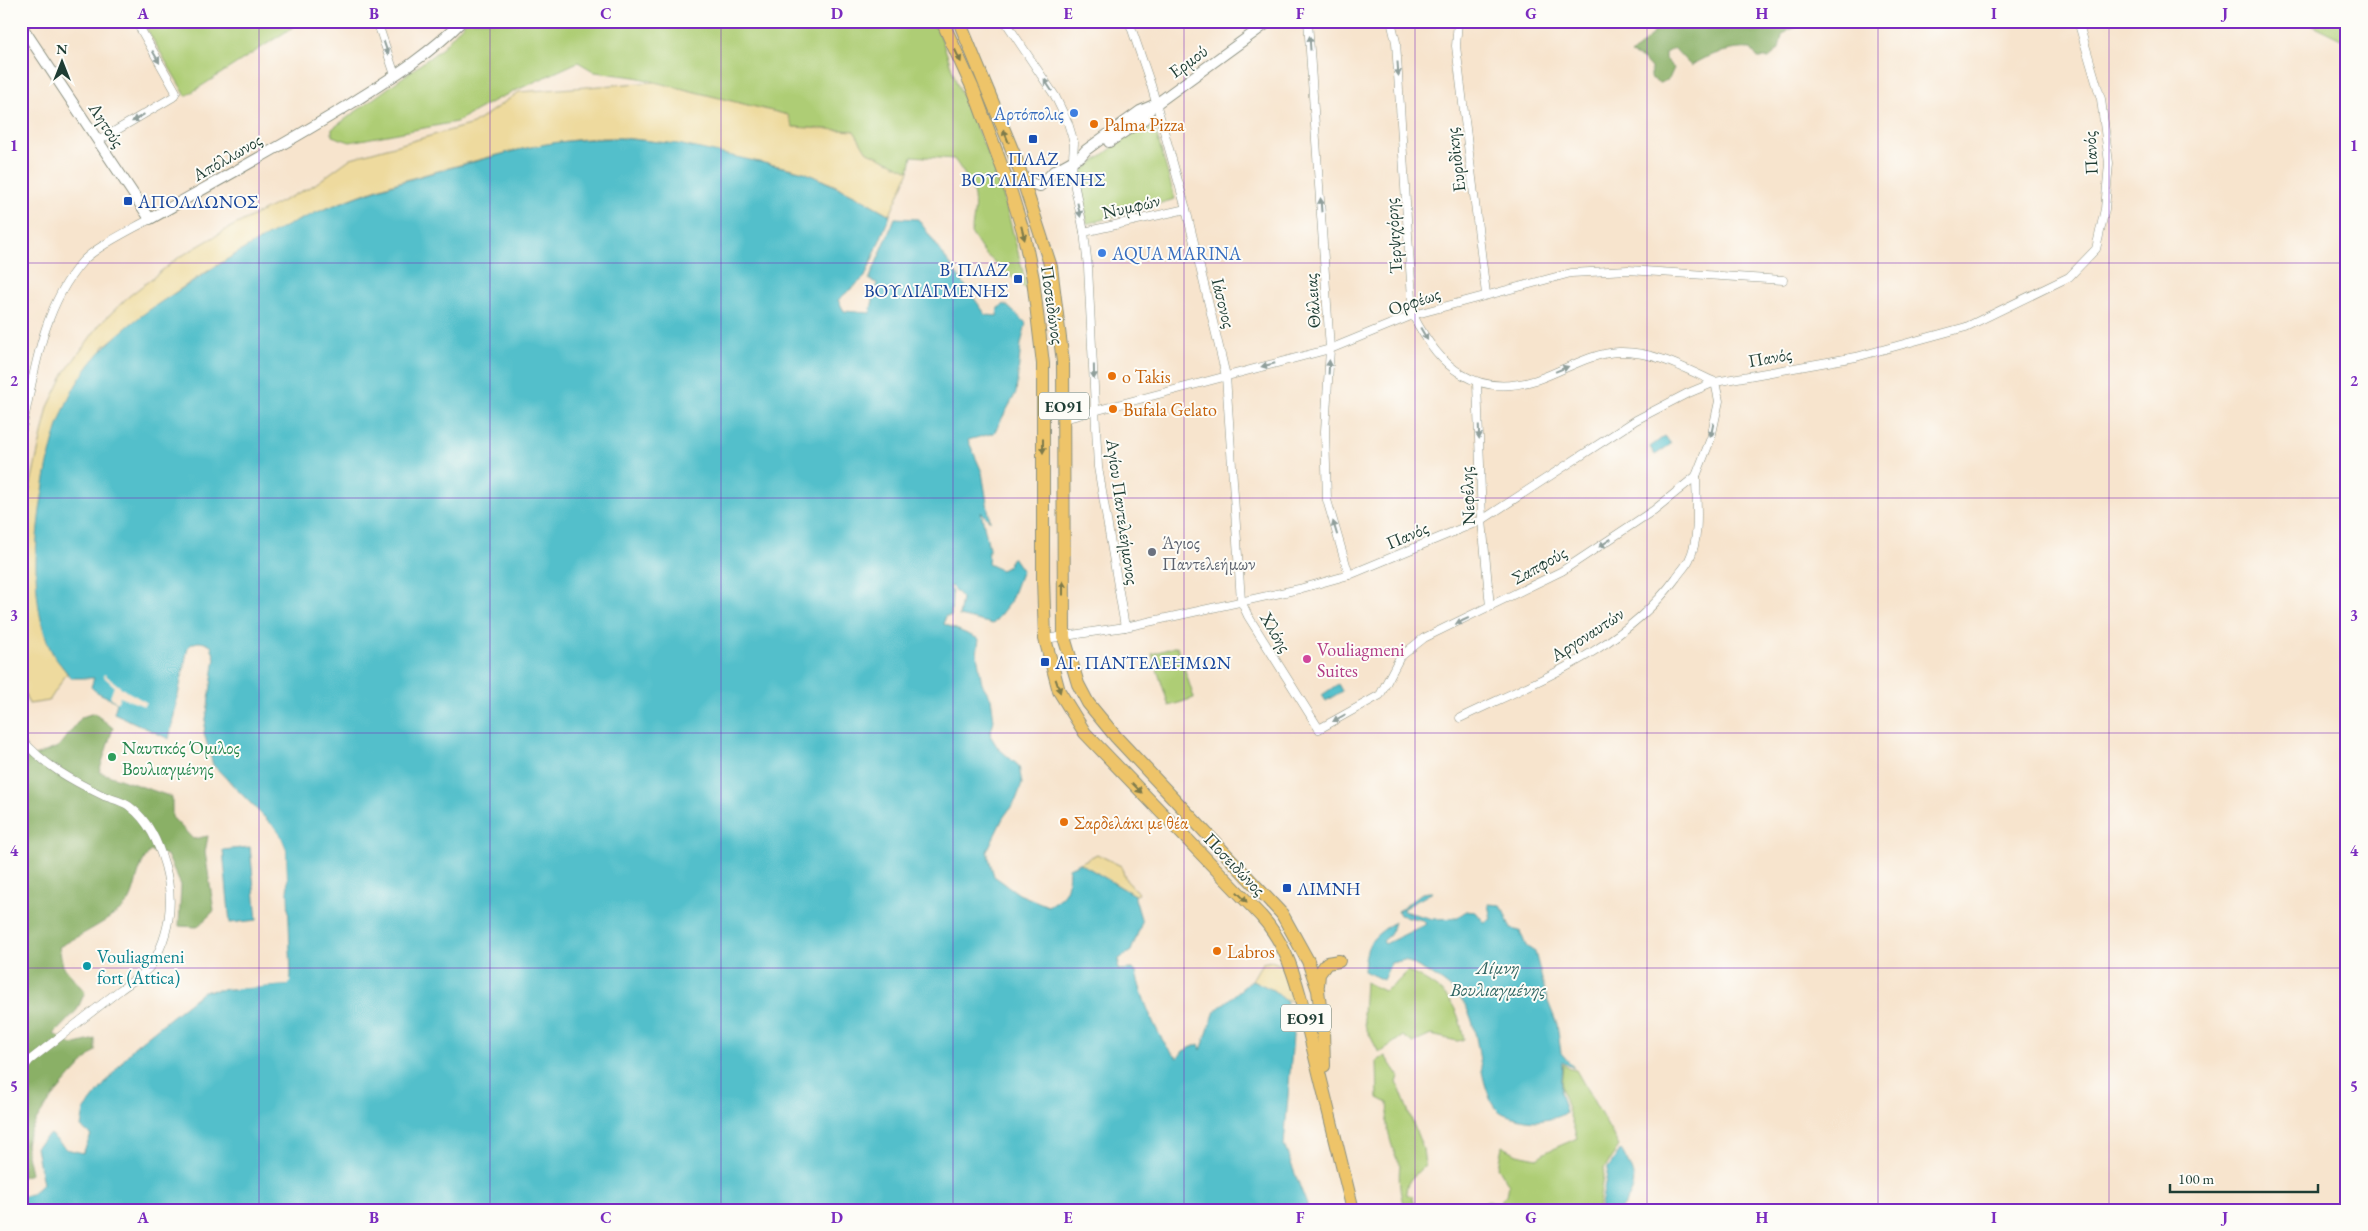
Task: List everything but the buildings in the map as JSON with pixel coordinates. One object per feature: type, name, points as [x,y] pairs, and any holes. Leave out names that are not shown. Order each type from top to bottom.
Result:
[{"type":"main road","name":"Ποσειδώνος","points":[[959,21],[1024,181],[1052,266],[1061,333],[1064,419],[1064,637],[1078,684],[1101,720],[1282,914],[1300,944],[1318,990],[1323,1031],[1325,1089]]},
{"type":"main road","name":"Ποσειδώνος","points":[[940,22],[974,91],[1009,186],[1023,232],[1041,335],[1044,422],[1043,578],[1046,639],[1059,691],[1085,733],[1261,916],[1283,949],[1298,989],[1325,1089],[1353,1210]]},
{"type":"main road","points":[[1283,949],[1300,944]]},
{"type":"main road","points":[[1318,990],[1321,970],[1327,963],[1338,961]]},
{"type":"street","points":[[98,141],[173,97],[176,92],[136,21]]},
{"type":"street","name":"Απόλλωνος","points":[[21,434],[42,340],[66,284],[83,261],[150,219],[316,125],[395,75],[441,43],[462,21]]},
{"type":"street","name":"Αγίου Παντελεήμονος","points":[[1005,21],[1055,96],[1068,124],[1074,143],[1071,162],[1084,232],[1091,306],[1094,410],[1098,467],[1125,627]]},
{"type":"street","name":"Ιάσονος","points":[[1129,21],[1153,106],[1186,209],[1226,376],[1242,601]]},
{"type":"street","name":"Ερμού","points":[[1009,186],[1024,181],[1050,177],[1054,171],[1081,156],[1086,150],[1140,112],[1153,106],[1270,21]]},
{"type":"street","name":"Θάλειας","points":[[1308,21],[1330,349],[1325,431],[1327,500],[1349,575]]},
{"type":"street","name":"Τερψιχόρης","points":[[1391,21],[1396,42],[1414,315],[1423,335],[1440,358],[1477,383]]},
{"type":"street","points":[[1459,21],[1472,21]]},
{"type":"street","name":"Ευριδίκης","points":[[1459,21],[1456,46],[1486,294]]},
{"type":"street","name":"Πανός","points":[[1242,601],[1349,575],[1482,520],[1636,420],[1686,394],[1715,382],[1856,357],[1966,327],[2069,277],[2096,249],[2105,209],[2109,163],[2101,98],[2078,21]]},
{"type":"street","points":[[378,22],[395,75]]},
{"type":"street","name":"Λητούς","points":[[21,24],[150,219]]},
{"type":"street","name":"Νυμφών","points":[[1084,232],[1186,209]]},
{"type":"street","name":"Ορφέως","points":[[1064,419],[1330,349],[1414,315],[1486,294],[1571,273],[1598,270],[1783,280]]},
{"type":"street","points":[[1477,383],[1509,385],[1536,380],[1567,366],[1618,352],[1656,355],[1715,382]]},
{"type":"street","name":"Σαπφούς","points":[[1319,729],[1380,695],[1400,657],[1424,638],[1562,572],[1654,510],[1696,476],[1711,438],[1717,410],[1718,401],[1715,382]]},
{"type":"street","name":"Νεφέλης","points":[[1477,383],[1482,520],[1490,608]]},
{"type":"street","name":"Αργοναυτών","points":[[1460,718],[1544,679],[1613,639],[1659,601],[1690,559],[1696,533],[1696,476]]},
{"type":"street","points":[[1046,639],[1125,627],[1242,601]]},
{"type":"street","name":"Χλόης","points":[[1242,601],[1248,616],[1319,729]]},
{"type":"street","points":[[21,738],[33,752],[50,766],[99,793],[126,804],[140,815],[154,834],[162,857],[169,880],[171,912],[164,938],[152,966],[37,1055],[21,1071]]},
{"type":"green space","points":[[142,21],[301,21],[301,22],[186,96]]},
{"type":"green space","points":[[466,21],[918,21],[938,28],[957,84],[999,179],[1028,291],[984,253],[971,233],[974,210],[973,194],[967,178],[954,159],[912,156],[909,171],[866,151],[854,131],[793,127],[788,115],[635,77],[595,72],[578,62],[495,100],[456,122],[350,142],[332,136],[332,129],[440,50]]},
{"type":"green space","points":[[1656,21],[1809,21],[1804,25],[1788,30],[1782,36],[1779,49],[1769,58],[1758,58],[1751,49],[1736,49],[1703,58],[1691,66],[1674,48],[1665,53],[1665,59],[1674,68],[1669,79],[1660,83],[1651,78],[1651,68],[1643,59],[1631,54],[1651,36],[1654,32]]},
{"type":"green space","points":[[2304,21],[2347,21],[2347,42]]},
{"type":"green space","points":[[1152,118],[1175,199],[1087,224],[1079,173]]},
{"type":"green space","points":[[1177,646],[1194,698],[1169,706],[1152,654]]},
{"type":"green space","points":[[94,713],[113,728],[99,772],[172,797],[172,817],[193,839],[208,836],[205,852],[214,911],[197,927],[179,926],[181,885],[167,855],[150,851],[141,865],[133,893],[127,904],[105,921],[59,947],[63,966],[85,992],[77,1010],[54,1034],[72,1045],[95,1039],[95,1051],[56,1092],[32,1128],[26,1144],[31,1174],[21,1177],[21,745],[32,757],[58,747],[82,717]]},
{"type":"green space","points":[[1408,971],[1431,984],[1446,997],[1457,1014],[1464,1040],[1457,1041],[1431,1035],[1413,1043],[1403,1036],[1379,1053],[1366,1028],[1363,1014],[1365,982],[1384,991],[1394,985]]},
{"type":"green space","points":[[1385,1056],[1399,1077],[1397,1082],[1423,1149],[1425,1165],[1412,1178],[1406,1189],[1406,1194],[1412,1196],[1415,1206],[1412,1210],[1406,1210],[1402,1201],[1399,1182],[1400,1165],[1387,1128],[1388,1103],[1378,1098],[1377,1061]]},
{"type":"green space","points":[[1563,1064],[1570,1069],[1576,1070],[1619,1146],[1604,1169],[1598,1210],[1480,1210],[1480,1205],[1489,1201],[1499,1202],[1507,1195],[1509,1185],[1498,1167],[1502,1146],[1517,1154],[1537,1158],[1577,1138],[1561,1087]]},
{"type":"green space","points":[[1435,1203],[1441,1203],[1446,1210],[1426,1210]]},
{"type":"sand","points":[[654,82],[788,115],[793,127],[854,131],[866,151],[909,171],[890,215],[838,187],[806,173],[669,144],[637,139],[603,138],[565,141],[528,148],[399,182],[321,211],[255,243],[161,302],[103,347],[54,655],[67,673],[49,701],[29,704],[21,685],[21,528],[48,407],[65,372],[100,324],[128,297],[178,258],[231,227],[314,185],[351,158],[473,124],[519,92]]},
{"type":"sand","points":[[1097,854],[1121,866],[1126,880],[1139,894],[1134,895],[1080,863]]},
{"type":"sand","points":[[1271,961],[1282,965],[1288,974],[1295,1000],[1286,1001],[1273,990],[1252,980],[1262,963]]},
{"type":"water","points":[[620,138],[678,144],[804,172],[854,195],[890,215],[865,277],[838,300],[844,311],[870,313],[877,283],[869,280],[895,218],[918,219],[986,315],[997,316],[998,308],[1005,304],[1026,323],[1021,344],[1016,393],[994,433],[968,440],[982,472],[990,521],[981,512],[989,548],[988,564],[1001,570],[1007,567],[1013,557],[1022,570],[1010,602],[993,624],[959,616],[962,598],[951,586],[949,587],[952,593],[951,616],[945,616],[944,624],[979,639],[977,654],[982,684],[991,698],[994,720],[990,735],[998,748],[1019,766],[1022,784],[1016,800],[1003,818],[987,851],[994,876],[1019,894],[1048,906],[1060,898],[1066,891],[1069,868],[1080,863],[1134,895],[1142,922],[1131,951],[1119,959],[1118,970],[1132,969],[1136,972],[1152,1019],[1164,1043],[1178,1058],[1183,1051],[1199,1044],[1201,1050],[1215,1011],[1252,980],[1273,990],[1286,1001],[1294,1024],[1284,1145],[1309,1210],[21,1210],[21,1197],[31,1194],[43,1184],[36,1147],[50,1134],[66,1149],[83,1153],[91,1135],[81,1127],[84,1110],[134,1047],[204,991],[287,985],[291,976],[286,849],[279,832],[213,765],[204,733],[215,658],[211,646],[199,642],[188,647],[169,739],[114,713],[117,703],[91,687],[94,678],[71,678],[54,656],[47,640],[38,604],[36,584],[38,527],[46,474],[54,438],[75,387],[96,357],[133,322],[229,259],[295,222],[381,188],[507,153],[557,142]]},
{"type":"water","points":[[1665,436],[1671,444],[1655,455],[1650,447]]},
{"type":"water","points":[[1338,684],[1342,691],[1326,701],[1322,695]]},
{"type":"water","points":[[250,847],[257,920],[230,923],[223,850]]},
{"type":"water","name":"Λίμνη Βουλιαγμένης","points":[[1433,892],[1404,908],[1403,911],[1433,919],[1458,918],[1465,911],[1476,912],[1484,922],[1491,919],[1488,904],[1501,905],[1511,929],[1520,931],[1526,946],[1535,952],[1547,999],[1557,1024],[1561,1053],[1574,1068],[1562,1062],[1560,1092],[1566,1113],[1549,1119],[1533,1121],[1512,1117],[1499,1111],[1486,1088],[1473,1024],[1469,1013],[1458,995],[1442,981],[1405,960],[1391,963],[1383,980],[1364,971],[1368,947],[1375,937],[1386,928],[1394,922],[1390,935],[1383,941],[1385,944],[1426,924],[1422,920],[1400,915],[1398,911],[1422,893]]},
{"type":"water","points":[[1621,1149],[1630,1166],[1634,1180],[1631,1193],[1620,1210],[1600,1210],[1608,1168]]},
{"type":"pier","points":[[104,674],[123,689],[146,702],[144,706],[120,697],[117,703],[110,697],[114,686],[103,676]]},
{"type":"pier","points":[[270,823],[279,832],[286,849],[290,981],[287,985],[234,989],[234,986],[285,982],[288,980],[283,849],[277,834],[268,825]]},
{"type":"place","name":"Αρτόπολις","points":[[1074,113]]},
{"type":"place","name":"Palma Pizza","points":[[1094,124]]},
{"type":"place","name":"ΠΛΑΖ ΒΟΥΛΙΑΓΜΕΝΗΣ","points":[[1033,139]]},
{"type":"place","name":"ΑΠΟΛΛΩΝΟΣ","points":[[128,201]]},
{"type":"place","name":"AQUA MARINA","points":[[1102,253]]},
{"type":"place","name":"Β' ΠΛΑΖ ΒΟΥΛΙΑΓΜΕΝΗΣ","points":[[1018,279]]},
{"type":"place","name":"o Takis","points":[[1112,376]]},
{"type":"place","name":"Bufala Gelato","points":[[1113,409]]},
{"type":"place","name":"Άγιος Παντελεήμων","points":[[1152,552]]},
{"type":"place","name":"Vouliagmeni Suites","points":[[1307,659]]},
{"type":"place","name":"ΑΓ. ΠΑΝΤΕΛΕΗΜΩΝ","points":[[1045,662]]},
{"type":"place","name":"Ναυτικός Όμιλος Βουλιαγμένης","points":[[112,757]]},
{"type":"place","name":"Σαρδελάκι με θέα","points":[[1064,822]]},
{"type":"place","name":"ΛΙΜΝΗ","points":[[1287,888]]},
{"type":"place","name":"Labros","points":[[1217,951]]},
{"type":"place","name":"Vouliagmeni fort (Attica)","points":[[87,966]]}]
